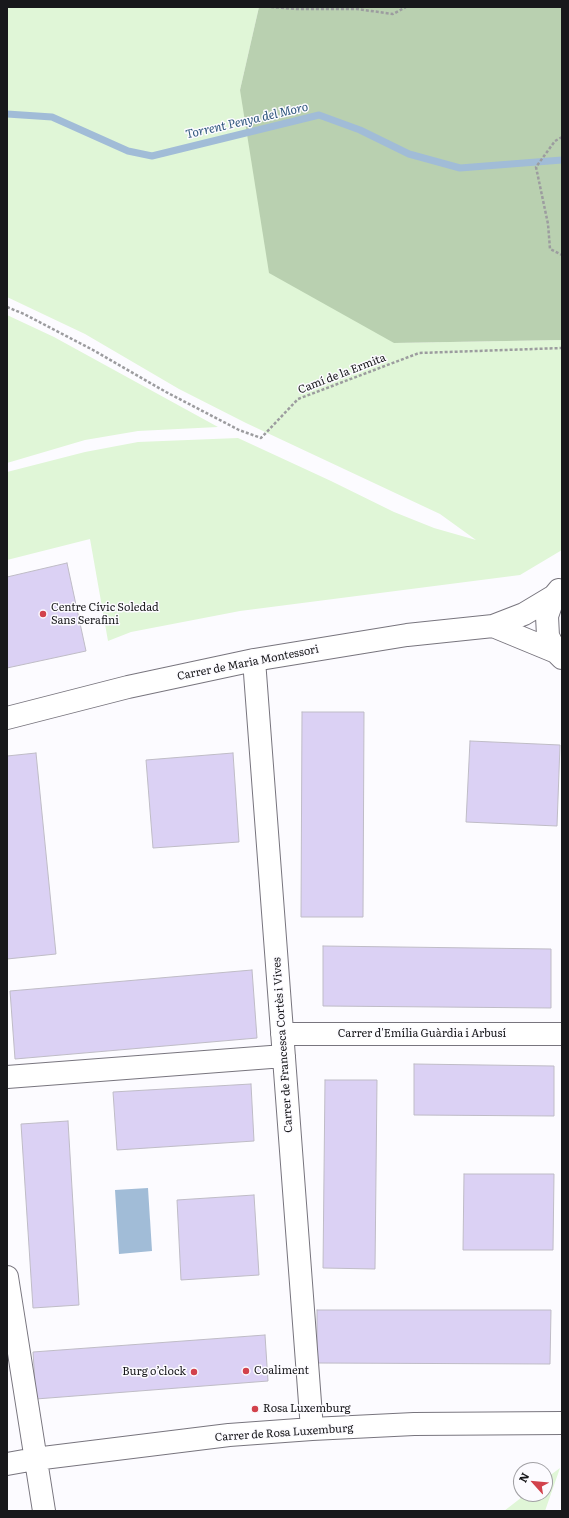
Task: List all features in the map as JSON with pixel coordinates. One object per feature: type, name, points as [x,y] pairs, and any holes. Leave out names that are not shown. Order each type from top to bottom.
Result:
[{"type":"street","name":"Carrer de Maria Montessori","points":[[7,718],[128,687],[254,660],[406,635],[493,626],[524,614],[558,591]]},
{"type":"street","points":[[558,591],[547,616],[548,636],[559,655]]},
{"type":"street","name":"Carrer de Maria Montessori","points":[[493,626],[559,655]]},
{"type":"street","name":"Carrer de Francesca Cortès i Vives","points":[[254,660],[312,1429]]},
{"type":"street","name":"Carrer d'Emília Guàrdia i Arbusí","points":[[282,1034],[562,1034]]},
{"type":"street","points":[[7,1077],[284,1056]]},
{"type":"street","points":[[7,1277],[44,1511]]},
{"type":"street","name":"Carrer de Rosa Luxemburg","points":[[7,1464],[35,1459],[229,1436],[312,1429],[414,1424],[562,1423]]},
{"type":"path","points":[[271,7],[357,8],[393,14],[406,7]]},
{"type":"path","points":[[562,137],[555,141],[536,167],[548,224],[550,248],[562,255]]},
{"type":"path","name":"Camí de la Ermita","points":[[7,307],[24,314],[93,350],[166,392],[239,430],[261,438],[298,399],[419,353],[562,348]]},
{"type":"green space","points":[[7,7],[259,7],[240,90],[394,343],[562,340],[562,550],[520,575],[240,611],[131,632],[108,641],[90,539],[7,560],[7,472],[85,452],[138,442],[238,438],[394,512],[434,528],[476,540],[440,514],[246,423],[179,389],[85,334],[7,297]]},
{"type":"green space","points":[[259,7],[562,7],[562,340],[394,343],[269,273],[240,90]]},
{"type":"green space","points":[[7,315],[54,337],[218,427],[138,431],[85,440],[7,463]]},
{"type":"green space","points":[[560,1468],[553,1488],[553,1473]]},
{"type":"green space","points":[[516,1502],[548,1502],[545,1511],[504,1511]]},
{"type":"water","points":[[148,1188],[152,1251],[119,1254],[115,1190]]},
{"type":"building","name":"Centre Cívic Soledad Sans Serafini","points":[[67,563],[86,651],[7,668],[7,577]]},
{"type":"building","points":[[302,712],[364,712],[363,917],[301,917]]},
{"type":"building","points":[[470,741],[560,745],[557,826],[466,822]]},
{"type":"building","points":[[36,753],[56,954],[7,959],[7,756]]},
{"type":"building","points":[[233,753],[239,842],[153,848],[146,760]]},
{"type":"building","points":[[323,946],[551,949],[551,1008],[323,1006]]},
{"type":"building","points":[[252,970],[257,1038],[15,1059],[10,991]]},
{"type":"building","points":[[414,1064],[554,1066],[554,1116],[414,1115]]},
{"type":"building","points":[[325,1080],[377,1080],[375,1269],[323,1268]]},
{"type":"building","points":[[251,1084],[254,1141],[117,1150],[113,1092]]},
{"type":"building","points":[[68,1121],[79,1305],[33,1308],[21,1124]]},
{"type":"building","points":[[464,1174],[554,1174],[553,1250],[463,1250]]},
{"type":"building","points":[[254,1195],[259,1275],[181,1280],[177,1200]]},
{"type":"building","points":[[317,1310],[551,1310],[550,1364],[317,1363]]},
{"type":"building","points":[[265,1335],[268,1381],[36,1399],[33,1352]]},
{"type":"waterway","name":"Torrent Penya del Moro","points":[[7,114],[52,117],[128,151],[152,156],[319,115],[360,130],[409,154],[460,168],[562,160]]},
{"type":"place","name":"Centre Cívic Soledad Sans Serafini","points":[[43,614]]},
{"type":"place","name":"Coaliment","points":[[246,1371]]},
{"type":"place","name":"Burg o’clock","points":[[194,1372]]},
{"type":"place","name":"Rosa Luxemburg","points":[[255,1409]]}]
